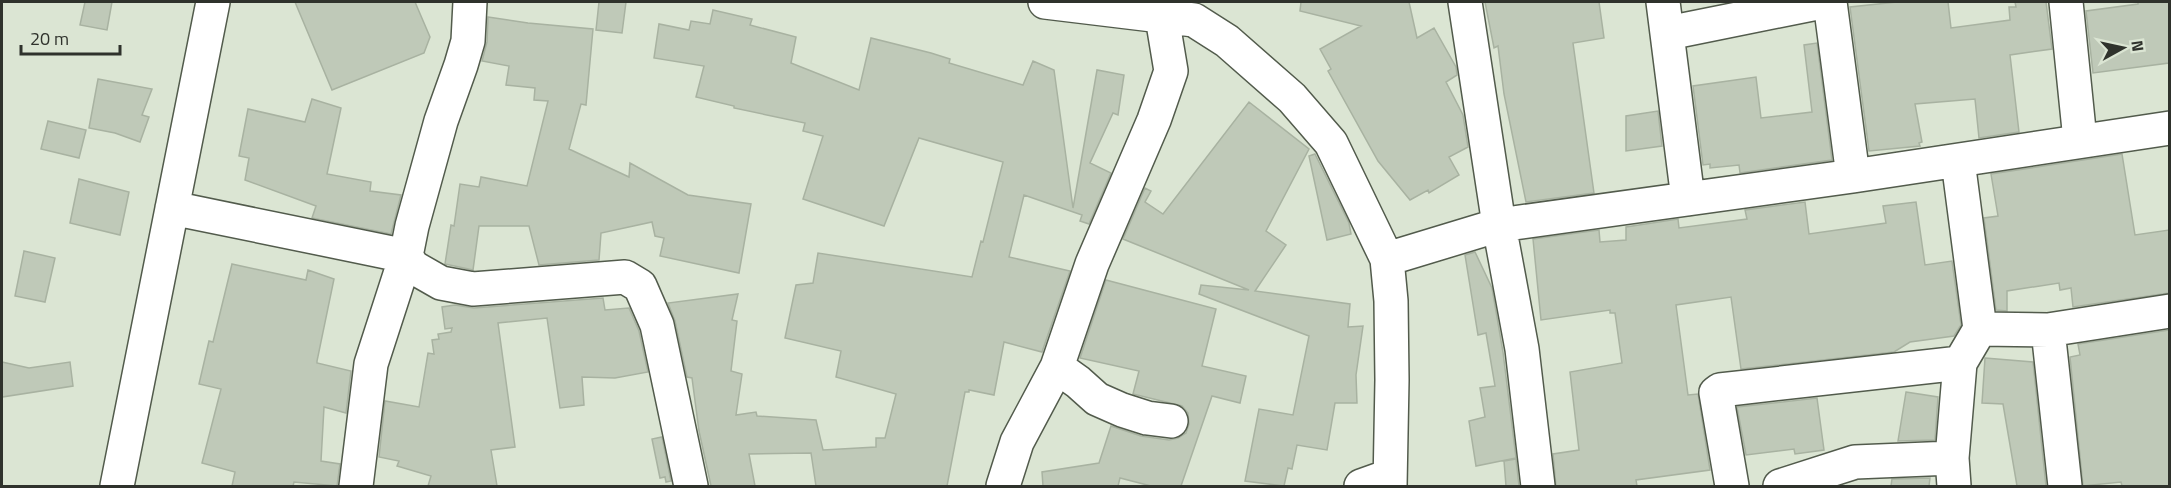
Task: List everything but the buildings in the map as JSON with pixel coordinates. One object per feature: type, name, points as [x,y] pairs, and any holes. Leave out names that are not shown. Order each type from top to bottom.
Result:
[{"type":"street","points":[[117,486],[213,2]]},
{"type":"street","points":[[356,486],[371,364],[406,256],[438,131],[468,41],[470,2]]},
{"type":"street","points":[[1045,2],[1184,13],[1227,41],[1292,98],[1331,143],[1386,259],[1391,301],[1392,380],[1380,483]]},
{"type":"street","points":[[1465,2],[1499,225],[1522,349],[1538,486]]},
{"type":"street","points":[[1688,199],[1666,17],[1822,2]]},
{"type":"street","points":[[1830,2],[1853,176]]},
{"type":"street","points":[[2067,2],[2080,140]]},
{"type":"street","points":[[1003,486],[1017,442],[1057,367],[1092,264],[1154,120],[1171,71],[1184,13]]},
{"type":"street","points":[[1386,259],[1499,225],[1958,161],[2080,140],[2169,128]]},
{"type":"street","points":[[1780,486],[1857,474],[1953,472],[1960,363],[1980,329],[1958,161]]},
{"type":"street","points":[[172,208],[406,256],[413,267],[441,283],[473,289],[626,277],[640,286],[657,325],[691,486]]},
{"type":"street","points":[[1980,329],[2048,330],[2169,311]]},
{"type":"street","points":[[2048,330],[2065,486]]},
{"type":"street","points":[[1732,486],[1716,393],[1720,390],[1960,363]]},
{"type":"street","points":[[1057,367],[1097,399],[1122,410],[1171,421]]}]
